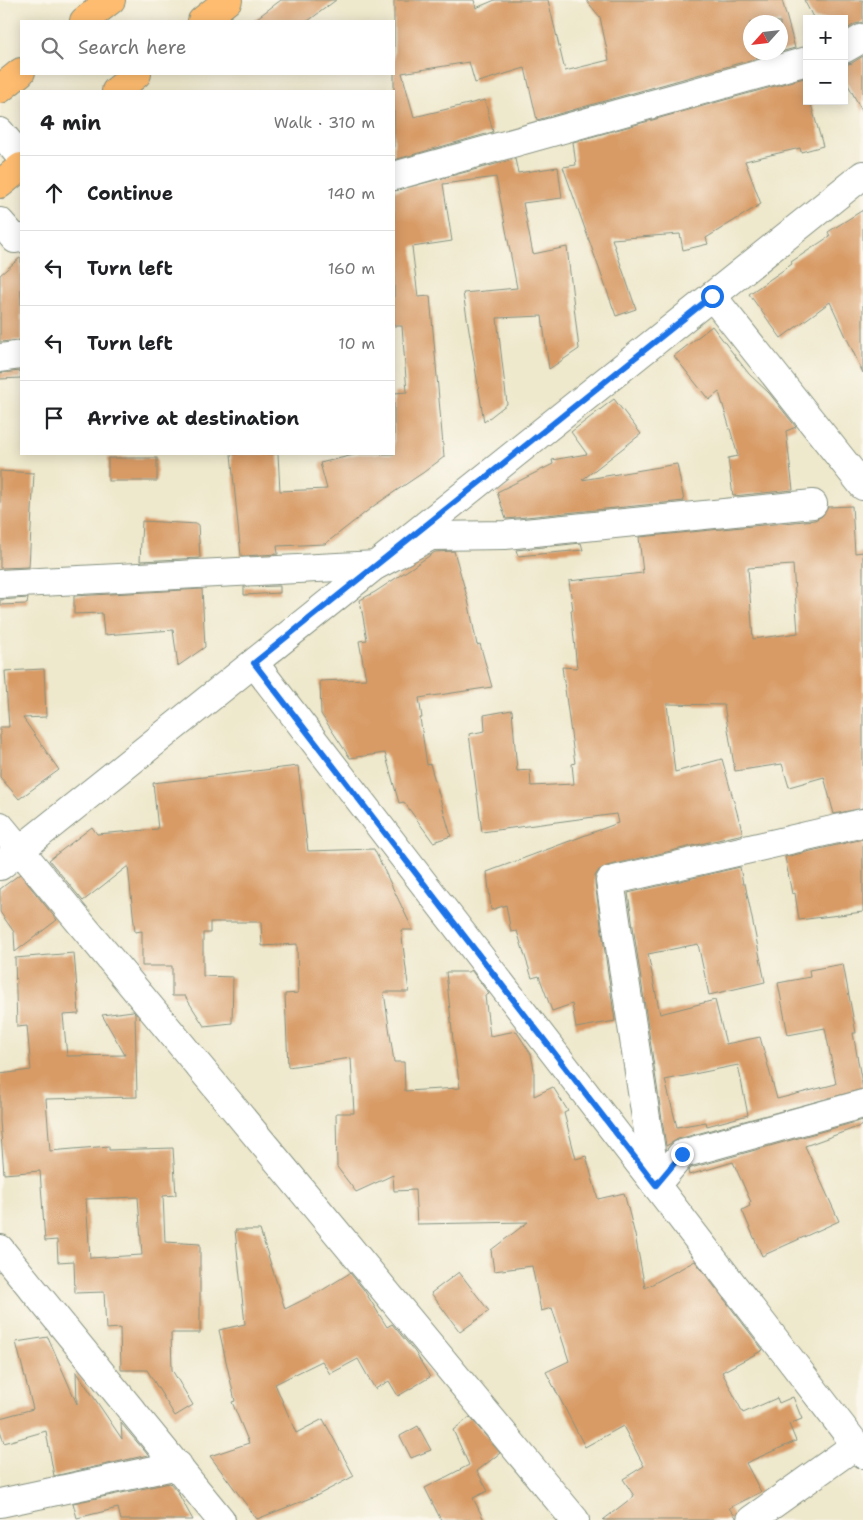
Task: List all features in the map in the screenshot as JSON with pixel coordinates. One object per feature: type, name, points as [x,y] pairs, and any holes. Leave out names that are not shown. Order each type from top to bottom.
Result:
[{"type":"main road","points":[[85,20],[110,0]]},
{"type":"main road","points":[[203,20],[228,0]]},
{"type":"main road","points":[[0,89],[20,73]]},
{"type":"main road","points":[[117,90],[136,75]]},
{"type":"main road","points":[[0,184],[20,169]]},
{"type":"street","points":[[848,47],[863,38]]},
{"type":"street","points":[[395,176],[803,61]]},
{"type":"street","points":[[0,132],[20,156]]},
{"type":"street","points":[[10,858],[863,175]]},
{"type":"street","points":[[0,222],[15,239],[20,238]]},
{"type":"street","points":[[712,296],[863,486]]},
{"type":"street","points":[[0,358],[20,355]]},
{"type":"street","points":[[0,584],[377,564],[431,536],[505,535],[813,504]]},
{"type":"street","points":[[254,663],[859,1449],[751,1520]]},
{"type":"street","points":[[656,1185],[610,881],[863,823]]},
{"type":"street","points":[[0,826],[10,858],[575,1520]]},
{"type":"street","points":[[656,1185],[682,1154],[863,1104]]},
{"type":"street","points":[[0,1248],[221,1520]]},
{"type":"street","points":[[0,1503],[178,1465]]},
{"type":"building","points":[[281,0],[336,0],[309,20],[254,20]]},
{"type":"building","points":[[394,0],[474,0],[476,8],[495,0],[548,0],[565,71],[609,60],[600,17],[586,0],[782,0],[786,15],[743,15],[743,60],[751,60],[537,120],[525,68],[475,83],[469,62],[402,73],[414,117],[485,100],[493,132],[395,160]]},
{"type":"building","points":[[804,0],[863,0],[863,22],[848,28],[848,15],[812,15]]},
{"type":"building","points":[[788,22],[795,48],[788,50]]},
{"type":"building","points":[[863,56],[863,113],[848,85],[848,64]]},
{"type":"building","points":[[803,78],[803,105],[811,105],[823,146],[801,152],[800,148],[745,161],[761,204],[706,238],[708,244],[683,250],[680,234],[612,239],[636,309],[616,316],[563,167],[576,165],[573,142]]},
{"type":"building","points":[[515,159],[518,173],[558,167],[562,198],[523,203],[533,254],[567,247],[579,349],[549,369],[542,316],[497,318],[507,404],[484,422],[463,293],[517,288],[496,177],[443,184],[452,241],[412,247],[418,297],[430,296],[444,457],[375,505],[325,544],[277,546],[278,554],[241,556],[231,455],[278,455],[280,491],[327,489],[320,463],[354,455],[395,455],[395,393],[407,392],[402,326],[395,326],[395,191]]},
{"type":"building","points":[[863,210],[863,373],[830,302],[781,338],[749,294],[792,264],[791,262],[830,236],[828,232]]},
{"type":"building","points":[[20,258],[20,340],[0,342],[0,275]]},
{"type":"building","points":[[712,326],[749,374],[769,393],[796,427],[786,431],[793,490],[733,496],[728,458],[738,456],[719,392],[709,400],[674,356]]},
{"type":"building","points":[[20,371],[20,378],[0,379],[0,373]]},
{"type":"building","points":[[614,399],[641,434],[582,480],[677,464],[684,501],[506,519],[497,492],[553,464],[552,460],[587,454],[571,432]]},
{"type":"building","points":[[108,458],[157,458],[157,481],[108,481]]},
{"type":"building","points":[[0,471],[34,473],[29,567],[0,568]]},
{"type":"building","points":[[852,506],[855,553],[863,552],[863,808],[834,814],[824,777],[789,787],[782,764],[735,771],[724,705],[667,704],[675,772],[722,759],[743,834],[607,866],[599,870],[595,876],[595,883],[615,1021],[576,1028],[572,1004],[552,1011],[539,976],[532,978],[517,931],[511,932],[506,905],[491,910],[487,872],[618,823],[616,814],[482,832],[469,734],[485,731],[484,715],[512,710],[517,771],[530,770],[531,786],[574,784],[572,764],[575,763],[562,667],[577,668],[569,581],[643,573],[639,537],[815,520],[822,516],[828,507]],"holes":[[[793,565],[798,633],[753,639],[748,568]]]},
{"type":"building","points":[[142,521],[198,524],[200,558],[140,561]]},
{"type":"building","points":[[581,543],[583,550],[518,556],[516,550]]},
{"type":"building","points":[[454,551],[468,600],[477,645],[480,644],[492,687],[419,698],[427,765],[430,764],[451,836],[433,842],[404,802],[399,803],[385,753],[350,758],[321,714],[320,681],[366,679],[359,641],[367,640],[360,600],[435,552]]},
{"type":"building","points":[[280,586],[280,593],[244,595],[244,587]]},
{"type":"building","points":[[202,589],[205,647],[178,666],[173,630],[104,635],[102,613],[74,614],[74,596]]},
{"type":"building","points":[[28,598],[27,604],[0,605],[0,600]]},
{"type":"building","points":[[44,669],[46,717],[23,718],[59,770],[19,799],[0,777],[0,727],[9,727],[5,671]]},
{"type":"building","points":[[298,766],[308,851],[374,849],[413,930],[401,930],[409,992],[384,992],[394,1062],[404,1062],[405,1091],[460,1088],[446,972],[468,972],[471,970],[489,994],[485,996],[490,1036],[516,1031],[531,1054],[534,1069],[534,1096],[553,1087],[568,1111],[564,1113],[576,1159],[586,1156],[598,1199],[624,1193],[635,1235],[645,1288],[695,1261],[763,1350],[722,1372],[743,1413],[777,1398],[779,1403],[793,1397],[802,1419],[789,1424],[796,1441],[746,1463],[761,1492],[729,1508],[736,1517],[736,1520],[603,1520],[634,1496],[623,1479],[644,1466],[623,1426],[585,1447],[546,1372],[569,1361],[552,1308],[541,1311],[532,1266],[494,1271],[491,1250],[528,1222],[417,1224],[415,1190],[394,1191],[393,1175],[356,1192],[337,1167],[336,1113],[354,1113],[351,1058],[288,1067],[285,994],[298,993],[297,944],[262,946],[261,922],[210,922],[210,933],[203,933],[203,976],[233,977],[232,1023],[204,1026],[185,996],[172,996],[172,966],[142,966],[142,931],[135,932],[128,866],[83,901],[49,860],[92,827],[97,834],[158,829],[153,783]]},
{"type":"building","points":[[863,839],[863,912],[799,920],[795,893],[792,894],[785,857]]},
{"type":"building","points":[[740,867],[765,982],[709,995],[698,944],[648,954],[660,1014],[715,1000],[726,1044],[760,1037],[777,1099],[836,1084],[825,1028],[788,1035],[778,983],[810,977],[809,970],[843,964],[856,1033],[853,1033],[863,1089],[678,1139],[666,1146],[628,893]],"holes":[[[738,1065],[748,1115],[707,1126],[706,1122],[677,1127],[665,1080]]]},
{"type":"building","points":[[20,874],[57,920],[15,952],[14,932],[0,912],[0,889]]},
{"type":"building","points":[[74,953],[79,1014],[63,1015],[67,1056],[125,1055],[102,1015],[133,1011],[135,1013],[137,1097],[46,1099],[50,1151],[109,1146],[109,1150],[173,1148],[176,1195],[163,1196],[165,1242],[200,1244],[200,1333],[171,1333],[172,1370],[193,1405],[175,1416],[147,1370],[121,1370],[120,1328],[106,1329],[104,1292],[75,1293],[74,1261],[58,1262],[57,1240],[45,1241],[40,1171],[4,1174],[0,1121],[0,1074],[31,1070],[27,1026],[17,1027],[15,958]],"holes":[[[138,1197],[142,1255],[90,1258],[86,1199]]]},
{"type":"building","points":[[863,1120],[863,1125],[805,1146],[839,1221],[762,1256],[742,1210],[750,1206],[749,1203],[751,1202],[733,1162],[689,1175],[688,1171],[691,1168]]},
{"type":"building","points":[[235,1230],[260,1230],[285,1309],[321,1291],[350,1273],[364,1290],[387,1327],[392,1324],[415,1352],[430,1377],[398,1396],[389,1381],[375,1389],[358,1359],[330,1374],[322,1361],[275,1384],[296,1433],[323,1419],[354,1476],[318,1495],[257,1519],[210,1456],[249,1443],[232,1402],[235,1401],[219,1330],[245,1324]]},
{"type":"building","points":[[459,1272],[489,1311],[460,1332],[431,1293]]},
{"type":"building","points":[[48,1337],[77,1404],[76,1371],[122,1439],[121,1423],[148,1455],[54,1476],[46,1431],[4,1443],[0,1430],[0,1418],[33,1409],[16,1342]]},
{"type":"building","points":[[470,1417],[500,1453],[477,1471],[488,1491],[473,1498],[484,1520],[441,1520],[425,1488],[469,1465],[453,1430]]},
{"type":"building","points":[[418,1426],[431,1450],[411,1458],[400,1436]]},
{"type":"building","points":[[170,1483],[177,1491],[193,1520],[121,1520],[118,1508],[77,1518],[73,1503]]},
{"type":"route","points":[[682,1154],[656,1185],[254,663],[712,296]]}]
